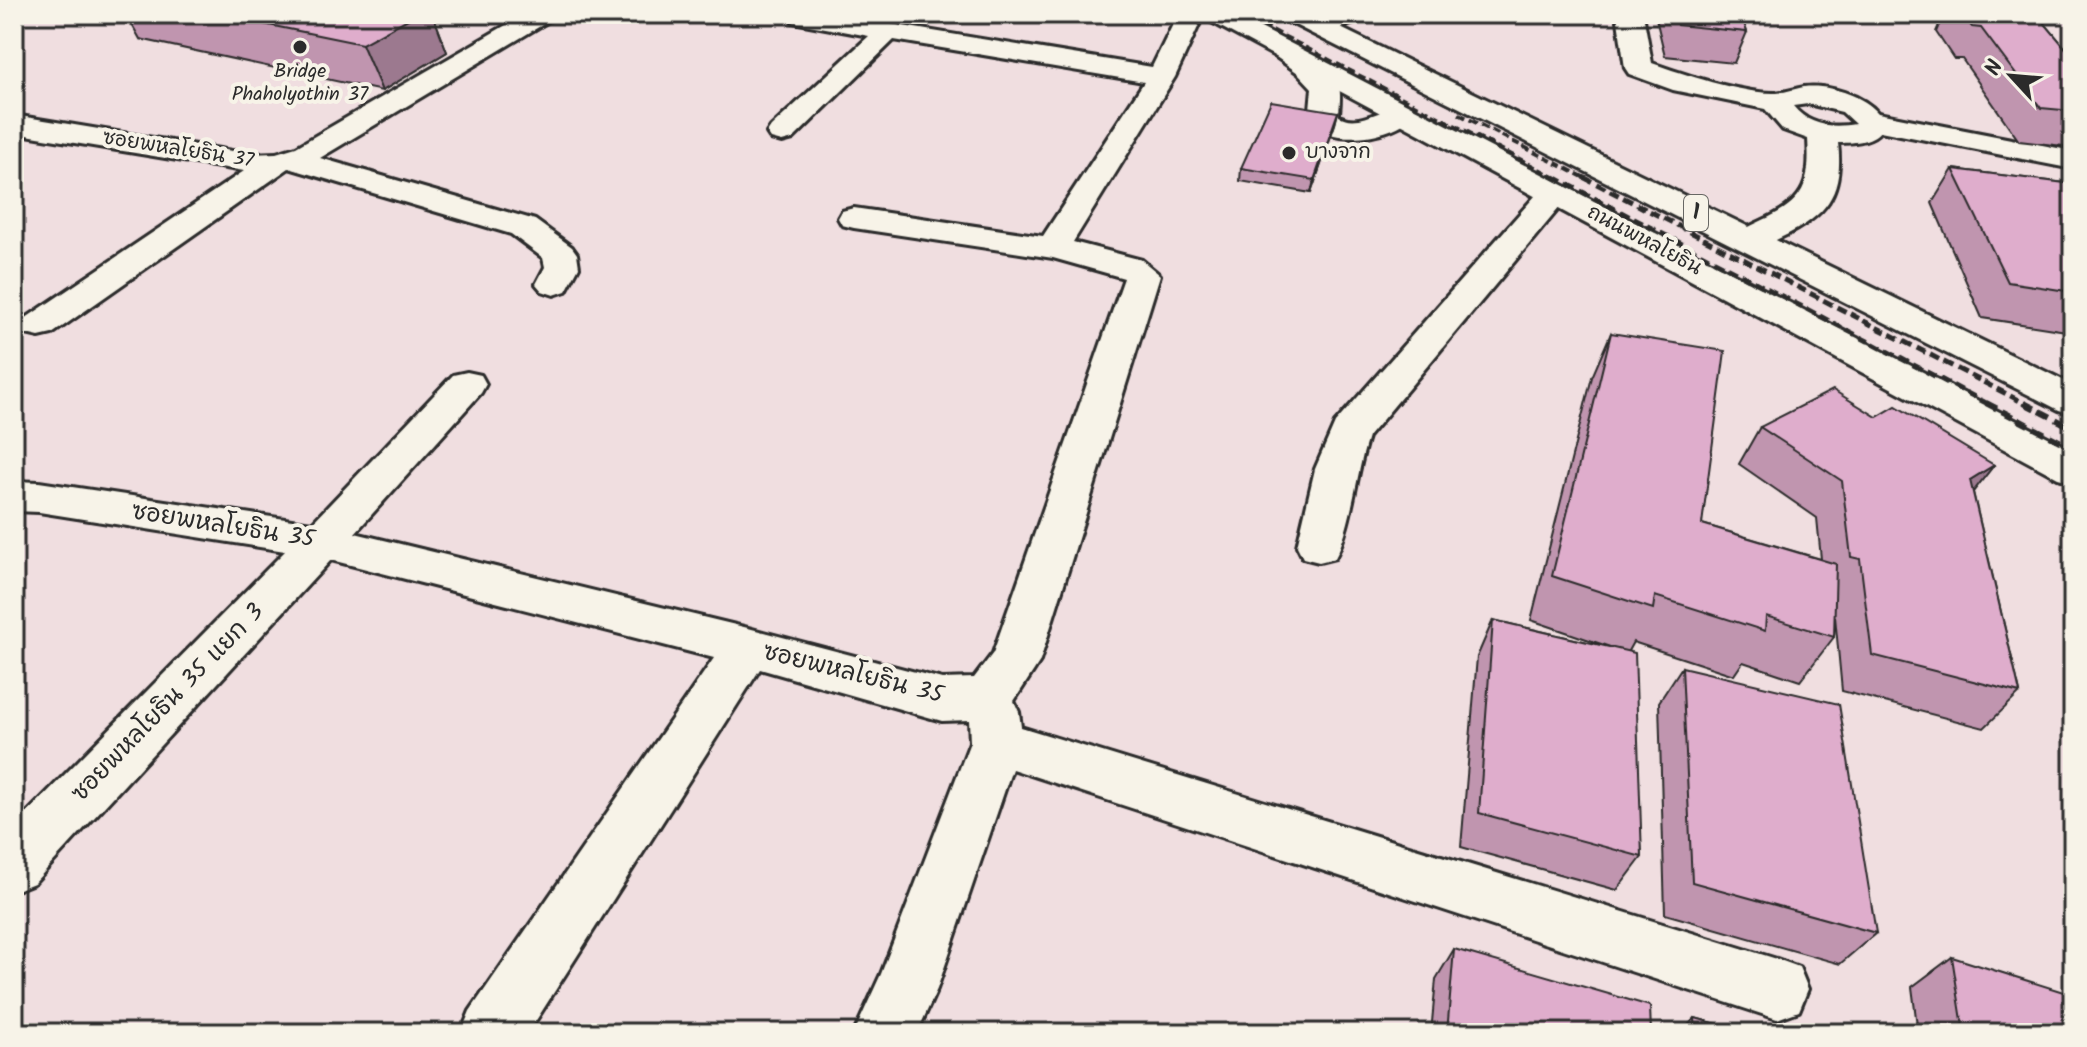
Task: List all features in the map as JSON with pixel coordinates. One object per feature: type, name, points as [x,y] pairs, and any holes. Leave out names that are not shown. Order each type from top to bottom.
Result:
[{"type":"street","name":"ซอยพหลโยธิน 37","points":[[14,124],[250,163],[284,161],[307,153],[543,14]]},
{"type":"street","points":[[1054,248],[1161,77],[1191,14]]},
{"type":"street","name":"ถนนพหลโยธิน","points":[[1215,14],[2073,468]]},
{"type":"street","points":[[1305,21],[1358,14]]},
{"type":"street","points":[[1630,14],[1639,68],[1683,84],[1780,103],[1792,96],[1825,97],[1857,109],[1870,124],[1866,130],[1856,134],[1822,133],[1790,121],[1781,114],[1780,103]]},
{"type":"street","points":[[802,17],[1161,77]]},
{"type":"street","name":"ถนนพหลโยธิน","points":[[1305,21],[2073,401]]},
{"type":"street","points":[[782,133],[888,32]]},
{"type":"street","points":[[1277,48],[1308,67],[1326,87],[1323,111],[1324,120],[1330,125],[1367,128],[1401,113]]},
{"type":"street","points":[[1868,120],[2073,160]]},
{"type":"street","points":[[1750,239],[1803,215],[1818,194],[1826,159],[1822,133]]},
{"type":"street","points":[[39,326],[284,161],[523,227],[560,254],[562,267],[554,284]]},
{"type":"street","points":[[1319,546],[1336,469],[1349,433],[1554,194]]},
{"type":"street","points":[[854,218],[1054,248],[1130,267],[1143,275],[906,989],[885,1033]]},
{"type":"street","name":"ซอยพหลโยธิน 35 แยก 3","points":[[14,865],[467,384]]},
{"type":"street","name":"ซอยพหลโยธิน 35","points":[[14,496],[39,497],[322,541],[748,647],[942,700],[978,699],[994,717]]},
{"type":"street","points":[[492,1033],[748,647]]},
{"type":"street","points":[[994,717],[1777,989]]},
{"type":"building","points":[[215,14],[417,14],[362,44]]},
{"type":"building","points":[[1674,14],[1741,14],[1747,32],[1677,25]]},
{"type":"building","points":[[1962,14],[2037,14],[2073,57],[2073,111],[2041,108],[1981,28],[1972,27]]},
{"type":"building","name":"บางจาก","points":[[1271,101],[1338,112],[1314,180],[1241,168]]},
{"type":"building","points":[[1953,169],[2073,184],[2073,292],[2008,282]]},
{"type":"building","points":[[1611,333],[1725,351],[1702,524],[1836,564],[1834,637],[1766,616],[1765,631],[1655,596],[1653,609],[1552,576]]},
{"type":"building","points":[[1833,390],[1877,417],[1896,406],[1994,465],[1970,480],[2020,693],[1872,655],[1860,559],[1851,557],[1842,481],[1760,427]]},
{"type":"building","points":[[1493,620],[1635,653],[1642,857],[1479,813]]},
{"type":"building","points":[[1682,667],[1839,704],[1876,933],[1692,882]]},
{"type":"building","points":[[1454,949],[1650,1006],[1651,1033],[1447,1033]]},
{"type":"building","points":[[1952,957],[2073,995],[2073,1033],[1964,1033]]},
{"type":"building","points":[[1695,1018],[1750,1033],[1696,1033]]},
{"type":"railway","points":[[1241,14],[1558,179]]},
{"type":"railway","points":[[1459,114],[1587,179]]},
{"type":"railway","points":[[1554,177],[1990,405]]},
{"type":"railway","points":[[1583,177],[2028,405]]},
{"type":"railway","points":[[1986,403],[2073,448]]},
{"type":"railway","points":[[2024,403],[2073,428]]},
{"type":"place","name":"Bridge Phaholyothin 37","points":[[300,47]]},
{"type":"place","name":"บางจาก","points":[[1289,153]]}]
